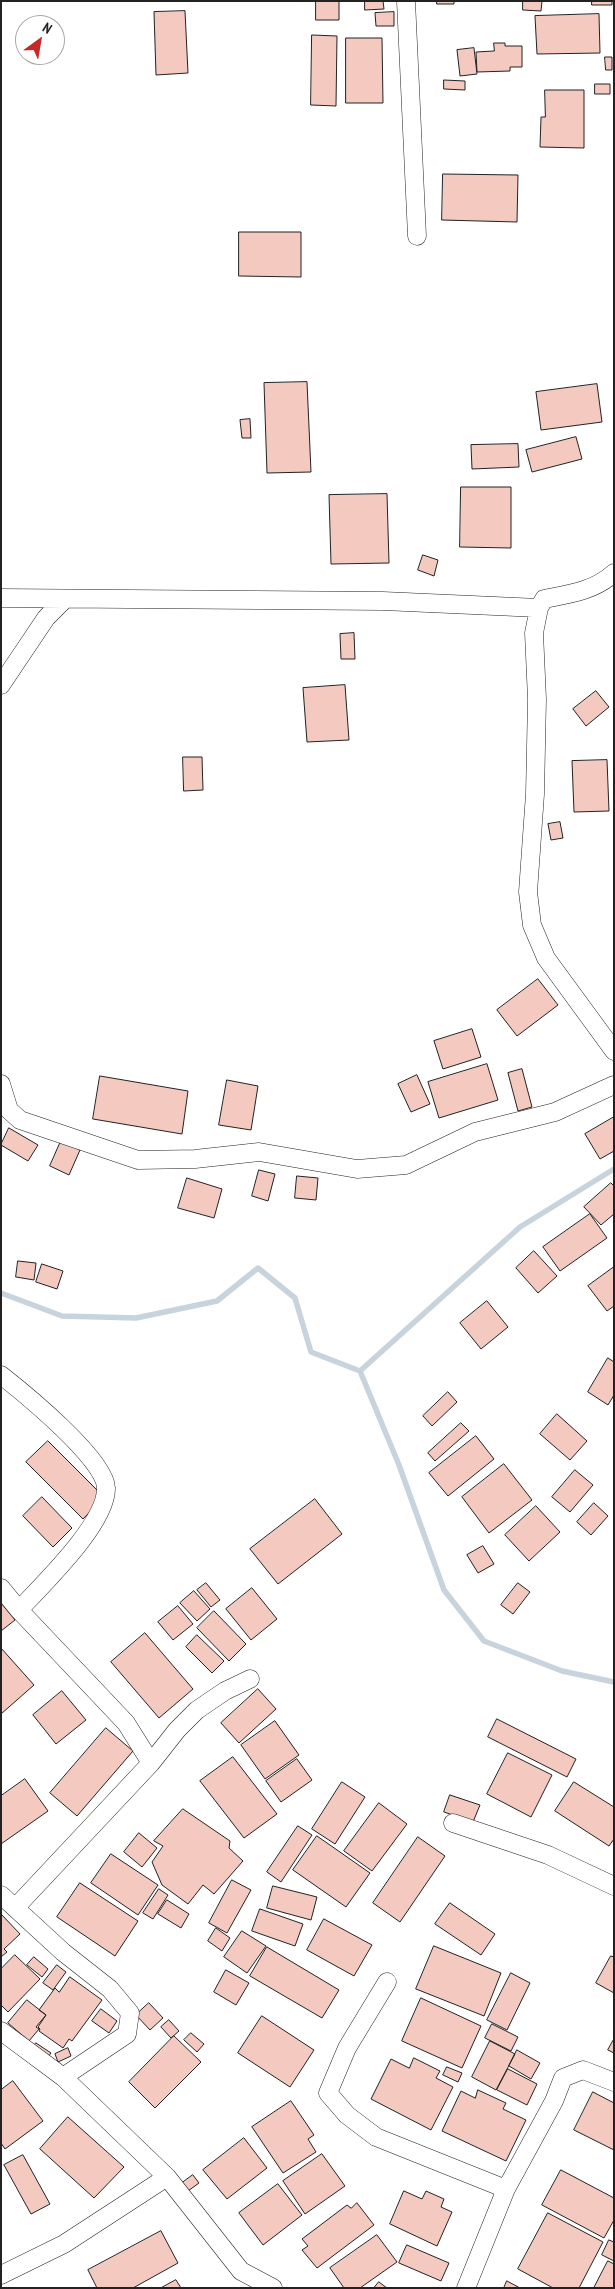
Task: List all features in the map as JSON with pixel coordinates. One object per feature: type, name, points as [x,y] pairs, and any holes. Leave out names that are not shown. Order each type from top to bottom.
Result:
[{"type":"street","points":[[406,1],[417,236]]},
{"type":"street","points":[[614,573],[606,580],[582,592],[544,599],[539,608],[534,633],[537,699],[528,892],[532,925],[546,958],[614,1051]]},
{"type":"street","points":[[1,598],[64,600],[134,598],[383,601],[539,608]]},
{"type":"street","points":[[1,685],[46,618],[64,600]]},
{"type":"street","points":[[1,1084],[9,1110],[20,1120],[138,1160],[195,1159],[259,1152],[357,1168],[406,1165],[475,1132],[554,1112],[614,1085]]},
{"type":"street","points":[[1,1375],[57,1423],[98,1468],[106,1486],[101,1510],[78,1544],[19,1610]]},
{"type":"street","points":[[1,1588],[19,1610],[126,1722],[151,1763]]},
{"type":"street","points":[[15,1908],[151,1763],[177,1730],[197,1710],[225,1691],[250,1679]]},
{"type":"street","points":[[453,1823],[548,1856],[614,1886]]},
{"type":"street","points":[[1,1895],[63,1952],[110,1989],[130,2013],[127,2034],[63,2077]]},
{"type":"street","points":[[387,1982],[347,2048],[328,2093],[346,2115],[376,2137],[506,2189]]},
{"type":"street","points":[[1,2031],[63,2077],[167,2176],[242,2271],[273,2288]]},
{"type":"street","points":[[466,2288],[506,2189],[554,2101],[563,2078],[583,2070],[614,2082]]},
{"type":"street","points":[[1,2275],[64,2244],[167,2176]]},
{"type":"building","points":[[316,1],[339,1],[339,20],[316,20]]},
{"type":"building","points":[[365,1],[383,1],[384,9],[365,10]]},
{"type":"building","points":[[437,1],[454,1],[454,4],[437,4]]},
{"type":"building","points":[[523,1],[542,1],[541,11],[523,10]]},
{"type":"building","points":[[592,1],[612,1],[612,5],[592,5]]},
{"type":"building","points":[[185,11],[188,73],[156,75],[154,12]]},
{"type":"building","points":[[394,12],[394,26],[376,26],[375,13]]},
{"type":"building","points":[[599,14],[600,53],[537,54],[535,16]]},
{"type":"building","points":[[312,35],[337,36],[336,106],[311,105]]},
{"type":"building","points":[[346,38],[382,38],[383,103],[346,103]]},
{"type":"building","points":[[494,43],[505,43],[505,46],[522,46],[522,67],[510,67],[510,71],[477,72],[476,52],[494,51]]},
{"type":"building","points":[[474,48],[477,74],[460,76],[457,50]]},
{"type":"building","points":[[605,57],[612,57],[612,70],[606,70]]},
{"type":"building","points":[[444,80],[465,81],[465,90],[444,89]]},
{"type":"building","points":[[595,84],[610,84],[610,94],[595,94]]},
{"type":"building","points":[[545,90],[584,90],[584,148],[540,147],[541,117],[545,117]]},
{"type":"building","points":[[443,174],[518,175],[517,222],[442,220]]},
{"type":"building","points":[[239,232],[301,232],[301,277],[239,276]]},
{"type":"building","points":[[307,382],[311,472],[267,473],[264,383]]},
{"type":"building","points":[[597,384],[602,422],[541,430],[536,392]]},
{"type":"building","points":[[250,419],[251,438],[242,438],[240,420]]},
{"type":"building","points":[[576,437],[582,459],[532,472],[526,450]]},
{"type":"building","points":[[518,444],[519,467],[472,469],[471,445]]},
{"type":"building","points":[[461,487],[511,487],[511,548],[460,547]]},
{"type":"building","points":[[387,494],[389,563],[331,564],[329,495]]},
{"type":"building","points":[[423,555],[438,560],[434,576],[418,570]]},
{"type":"building","points":[[354,633],[355,659],[341,659],[340,634]]},
{"type":"building","points":[[345,685],[349,740],[307,742],[303,688]]},
{"type":"building","points":[[596,691],[609,707],[586,726],[573,709]]},
{"type":"building","points":[[183,757],[202,757],[203,790],[184,791]]},
{"type":"building","points":[[607,760],[609,811],[574,812],[572,761]]},
{"type":"building","points":[[560,822],[563,838],[551,840],[548,824]]},
{"type":"building","points":[[538,979],[558,1005],[517,1036],[497,1010]]},
{"type":"building","points":[[472,1029],[481,1057],[443,1069],[434,1041]]},
{"type":"building","points":[[487,1064],[498,1100],[439,1118],[428,1082]]},
{"type":"building","points":[[522,1069],[532,1107],[518,1111],[508,1073]]},
{"type":"building","points":[[417,1075],[430,1104],[411,1112],[398,1084]]},
{"type":"building","points":[[100,1076],[188,1091],[182,1134],[93,1119]]},
{"type":"building","points":[[227,1080],[258,1086],[251,1130],[219,1125]]},
{"type":"building","points":[[614,1117],[614,1151],[600,1159],[585,1134]]},
{"type":"building","points":[[9,1128],[38,1145],[28,1161],[1,1145]]},
{"type":"building","points":[[61,1141],[80,1150],[69,1175],[50,1166]]},
{"type":"building","points":[[259,1170],[275,1174],[268,1201],[252,1196]]},
{"type":"building","points":[[297,1176],[318,1178],[316,1200],[295,1198]]},
{"type":"building","points":[[187,1178],[222,1189],[214,1218],[178,1208]]},
{"type":"building","points":[[611,1183],[614,1186],[614,1214],[601,1225],[584,1207]]},
{"type":"building","points":[[590,1214],[607,1238],[560,1271],[543,1247]]},
{"type":"building","points":[[534,1251],[557,1276],[538,1293],[516,1268]]},
{"type":"building","points":[[18,1261],[36,1263],[34,1280],[16,1277]]},
{"type":"building","points":[[42,1264],[63,1271],[57,1289],[36,1282]]},
{"type":"building","points":[[614,1267],[614,1306],[607,1311],[588,1286]]},
{"type":"building","points":[[487,1301],[508,1327],[481,1349],[460,1323]]},
{"type":"building","points":[[608,1358],[614,1362],[614,1395],[608,1405],[588,1392]]},
{"type":"building","points":[[448,1392],[457,1402],[432,1426],[423,1416]]},
{"type":"building","points":[[557,1414],[587,1441],[570,1460],[540,1434]]},
{"type":"building","points":[[461,1423],[469,1431],[435,1461],[428,1453]]},
{"type":"building","points":[[476,1436],[494,1459],[448,1496],[429,1473]]},
{"type":"building","points":[[48,1441],[104,1497],[83,1519],[26,1462]]},
{"type":"building","points":[[504,1464],[532,1500],[489,1533],[462,1497]]},
{"type":"building","points":[[575,1470],[593,1485],[570,1512],[552,1497]]},
{"type":"building","points":[[42,1497],[72,1528],[53,1547],[23,1516]]},
{"type":"building","points":[[315,1499],[342,1534],[278,1584],[250,1549]]},
{"type":"building","points":[[594,1503],[608,1516],[591,1535],[577,1522]]},
{"type":"building","points":[[536,1506],[560,1532],[529,1561],[505,1535]]},
{"type":"building","points":[[483,1546],[494,1564],[478,1573],[467,1555]]},
{"type":"building","points":[[206,1583],[220,1600],[211,1607],[197,1590]]},
{"type":"building","points":[[518,1583],[530,1592],[513,1614],[501,1605]]},
{"type":"building","points":[[252,1588],[277,1619],[251,1640],[226,1609]]},
{"type":"building","points":[[194,1591],[210,1609],[197,1621],[180,1603]]},
{"type":"building","points":[[1,1603],[15,1620],[1,1631]]},
{"type":"building","points":[[178,1606],[193,1624],[173,1640],[158,1622]]},
{"type":"building","points":[[214,1611],[246,1644],[229,1661],[197,1628]]},
{"type":"building","points":[[145,1633],[193,1689],[159,1718],[111,1662]]},
{"type":"building","points":[[197,1635],[224,1661],[212,1673],[186,1647]]},
{"type":"building","points":[[1,1648],[34,1685],[1,1714]]},
{"type":"building","points":[[258,1689],[276,1709],[239,1743],[221,1723]]},
{"type":"building","points":[[62,1691],[86,1720],[56,1744],[33,1715]]},
{"type":"building","points":[[497,1719],[576,1759],[567,1777],[488,1737]]},
{"type":"building","points":[[275,1721],[299,1755],[265,1779],[241,1745]]},
{"type":"building","points":[[106,1728],[133,1751],[77,1816],[50,1793]]},
{"type":"building","points":[[508,1753],[552,1775],[531,1817],[487,1794]]},
{"type":"building","points":[[233,1757],[277,1814],[244,1838],[200,1781]]},
{"type":"building","points":[[297,1759],[312,1780],[281,1802],[266,1781]]},
{"type":"building","points":[[25,1779],[48,1811],[1,1844],[1,1796]]},
{"type":"building","points":[[342,1782],[365,1797],[335,1844],[312,1829]]},
{"type":"building","points":[[574,1782],[614,1807],[614,1839],[609,1846],[555,1811]]},
{"type":"building","points":[[450,1795],[480,1805],[473,1822],[444,1812]]},
{"type":"building","points":[[379,1803],[407,1824],[372,1871],[344,1851]]},
{"type":"building","points":[[183,1809],[230,1841],[229,1848],[243,1861],[214,1894],[203,1885],[188,1904],[162,1885],[152,1862],[163,1846],[154,1841]]},
{"type":"building","points":[[298,1826],[312,1835],[281,1882],[267,1872]]},
{"type":"building","points":[[139,1833],[157,1848],[142,1867],[124,1852]]},
{"type":"building","points":[[317,1836],[370,1873],[346,1907],[293,1870]]},
{"type":"building","points":[[418,1837],[445,1856],[400,1922],[373,1903]]},
{"type":"building","points":[[111,1854],[158,1885],[138,1915],[91,1883]]},
{"type":"building","points":[[232,1880],[251,1890],[227,1933],[209,1923]]},
{"type":"building","points":[[80,1883],[138,1921],[115,1956],[57,1917]]},
{"type":"building","points":[[273,1886],[317,1897],[311,1920],[267,1908]]},
{"type":"building","points":[[159,1889],[168,1895],[153,1919],[143,1913]]},
{"type":"building","points":[[167,1900],[189,1914],[181,1928],[158,1914]]},
{"type":"building","points":[[450,1903],[495,1934],[481,1955],[435,1924]]},
{"type":"building","points":[[260,1909],[303,1924],[295,1946],[252,1931]]},
{"type":"building","points":[[1,1914],[20,1934],[4,1949],[7,1952],[1,1957]]},
{"type":"building","points":[[324,1919],[372,1945],[354,1976],[307,1950]]},
{"type":"building","points":[[216,1928],[230,1938],[222,1951],[208,1941]]},
{"type":"building","points":[[242,1931],[266,1946],[247,1973],[224,1957]]},
{"type":"building","points":[[434,1946],[501,1973],[484,2016],[416,1989]]},
{"type":"building","points":[[267,1947],[339,1990],[322,2018],[250,1976]]},
{"type":"building","points":[[15,1955],[40,1979],[8,2012],[1,2005],[1,1969]]},
{"type":"building","points":[[611,1956],[614,1957],[614,1993],[596,1983]]},
{"type":"building","points":[[34,1957],[48,1969],[42,1977],[27,1965]]},
{"type":"building","points":[[57,1965],[66,1972],[53,1990],[43,1983]]},
{"type":"building","points":[[226,1970],[249,1983],[236,2005],[214,1992]]},
{"type":"building","points":[[511,1973],[530,1983],[507,2030],[487,2020]]},
{"type":"building","points":[[70,1977],[102,2000],[72,2041],[69,2039],[63,2048],[39,2031],[38,2027],[46,2015],[39,2010],[55,1988],[59,1992]]},
{"type":"building","points":[[421,1998],[481,2026],[462,2068],[402,2041]]},
{"type":"building","points":[[27,2000],[46,2015],[36,2027],[39,2029],[29,2041],[8,2023]]},
{"type":"building","points":[[149,2003],[163,2018],[150,2030],[136,2015]]},
{"type":"building","points":[[101,2009],[117,2021],[109,2033],[92,2021]]},
{"type":"building","points":[[262,2016],[314,2050],[290,2087],[238,2053]]},
{"type":"building","points":[[169,2020],[179,2031],[171,2038],[161,2027]]},
{"type":"building","points":[[492,2024],[518,2037],[511,2051],[485,2038]]},
{"type":"building","points":[[191,2033],[204,2044],[197,2052],[184,2040]]},
{"type":"building","points":[[174,2036],[201,2062],[155,2108],[129,2082]]},
{"type":"building","points":[[614,2039],[614,2053],[608,2050]]},
{"type":"building","points":[[490,2041],[515,2054],[496,2090],[472,2077]]},
{"type":"building","points":[[36,2043],[51,2053],[46,2060],[31,2050]]},
{"type":"building","points":[[68,2048],[71,2056],[58,2062],[55,2054]]},
{"type":"building","points":[[517,2050],[540,2063],[531,2079],[509,2066]]},
{"type":"building","points":[[414,2058],[440,2071],[436,2078],[453,2087],[431,2130],[371,2099],[391,2059],[409,2068]]},
{"type":"building","points":[[447,2067],[462,2073],[458,2082],[443,2075]]},
{"type":"building","points":[[508,2069],[537,2084],[527,2105],[497,2090]]},
{"type":"building","points":[[13,2081],[43,2121],[5,2149],[1,2143],[1,2090]]},
{"type":"building","points":[[478,2090],[506,2103],[503,2109],[526,2120],[506,2161],[442,2131],[461,2091],[475,2098]]},
{"type":"building","points":[[593,2092],[614,2103],[614,2150],[574,2130]]},
{"type":"building","points":[[291,2101],[314,2135],[308,2139],[316,2152],[283,2173],[252,2127]]},
{"type":"building","points":[[68,2117],[124,2167],[94,2198],[40,2149]]},
{"type":"building","points":[[244,2138],[267,2168],[227,2199],[203,2170]]},
{"type":"building","points":[[322,2154],[345,2186],[305,2214],[283,2181]]},
{"type":"building","points":[[23,2155],[50,2204],[31,2214],[4,2165]]},
{"type":"building","points":[[561,2170],[614,2198],[614,2220],[604,2238],[542,2205]]},
{"type":"building","points":[[193,2175],[199,2183],[188,2191],[182,2183]]},
{"type":"building","points":[[278,2184],[302,2215],[263,2245],[239,2213]]},
{"type":"building","points":[[404,2191],[422,2199],[426,2191],[444,2199],[441,2207],[452,2212],[437,2246],[390,2224]]},
{"type":"building","points":[[357,2203],[374,2225],[317,2268],[302,2250],[308,2246],[302,2239],[347,2205],[351,2208]]},
{"type":"building","points":[[548,2213],[603,2242],[579,2288],[553,2288],[518,2269]]},
{"type":"building","points":[[161,2231],[178,2263],[133,2288],[97,2288],[88,2270]]},
{"type":"building","points":[[377,2235],[397,2262],[360,2288],[344,2288],[330,2268]]},
{"type":"building","points":[[609,2240],[614,2242],[614,2261],[602,2255]]},
{"type":"building","points":[[407,2245],[449,2263],[441,2281],[399,2263]]},
{"type":"building","points":[[608,2261],[614,2264],[614,2288],[594,2288]]},
{"type":"building","points":[[176,2280],[181,2288],[161,2288]]},
{"type":"building","points":[[507,2281],[520,2288],[504,2288]]},
{"type":"building","points":[[379,2282],[387,2288],[374,2288]]},
{"type":"waterway","points":[[360,1371],[520,1227],[614,1169]]},
{"type":"waterway","points":[[1,1293],[62,1316],[136,1318],[217,1301],[258,1268],[295,1298],[311,1352],[360,1371],[399,1465],[444,1590],[484,1641],[562,1671],[614,1682]]}]
